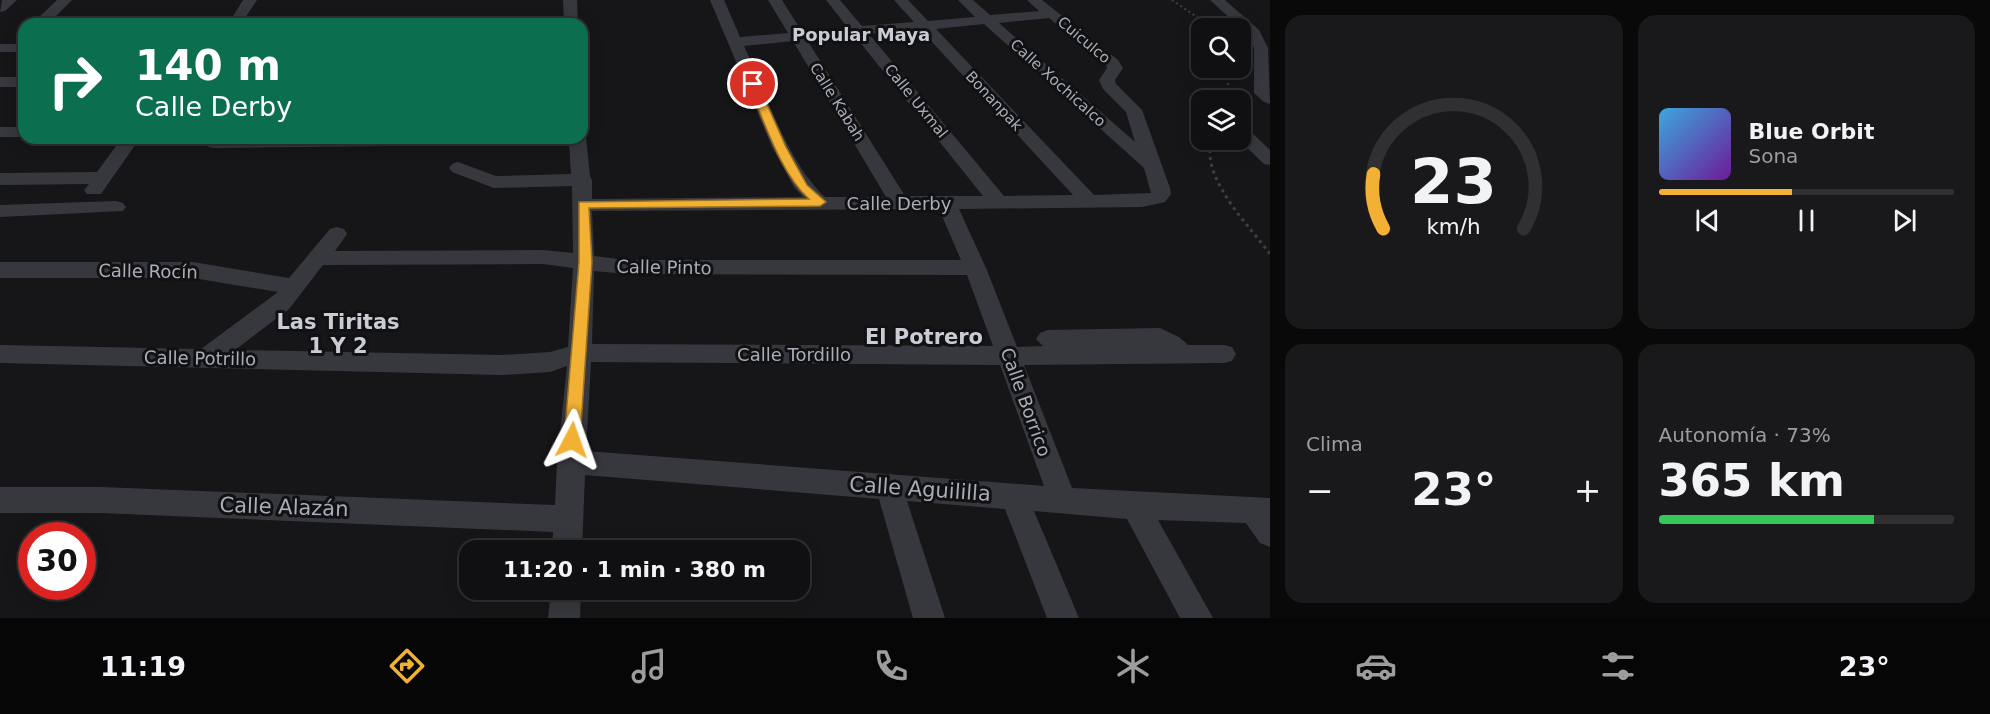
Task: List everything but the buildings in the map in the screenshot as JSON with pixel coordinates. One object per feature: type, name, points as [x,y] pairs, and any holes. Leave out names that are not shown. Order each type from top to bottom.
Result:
[{"type":"street","points":[[0,8],[10,0]]},
{"type":"street","points":[[45,18],[65,0]]},
{"type":"street","points":[[238,18],[250,0]]},
{"type":"street","points":[[570,0],[571,18]]},
{"type":"street","points":[[717,0],[781,147],[803,187],[820,202]]},
{"type":"street","name":"Calle Kabah","points":[[776,0],[899,203]]},
{"type":"street","name":"Calle Uxmal","points":[[833,0],[999,203]]},
{"type":"street","name":"Bonanpak","points":[[901,0],[1089,201]]},
{"type":"street","name":"Calle Xochicalco","points":[[965,0],[1152,166]]},
{"type":"street","name":"Cuiculco","points":[[1034,0],[1113,63],[1115,68],[1107,80],[1108,86],[1134,110],[1161,188],[1158,198],[1142,201]]},
{"type":"street","points":[[1217,0],[1254,33],[1262,48],[1266,63],[1262,93],[1270,99]]},
{"type":"street","points":[[735,42],[1052,14]]},
{"type":"street","points":[[0,82],[18,82]]},
{"type":"street","points":[[0,132],[18,132]]},
{"type":"street","points":[[1251,140],[1269,154]]},
{"type":"street","points":[[83,209],[127,144]]},
{"type":"street","points":[[567,540],[570,462],[585,262],[582,180],[578,144]]},
{"type":"street","points":[[458,168],[494,182],[582,180]]},
{"type":"street","points":[[0,179],[102,178]]},
{"type":"street","name":"Calle Derby","points":[[583,205],[1142,201]]},
{"type":"street","name":"Calle Borrico","points":[[947,204],[975,268],[1063,501]]},
{"type":"street","points":[[0,211],[116,207]]},
{"type":"street","points":[[206,358],[281,303],[337,234]]},
{"type":"street","name":"Calle Pinto","points":[[317,258],[543,256],[626,267],[975,268]]},
{"type":"street","name":"Calle Rocín","points":[[0,270],[193,270],[296,287]]},
{"type":"street","points":[[1048,339],[1160,337],[1183,355]]},
{"type":"street","name":"Calle Tordillo","points":[[579,353],[1009,356],[1224,354]]},
{"type":"street","name":"Calle Potrillo","points":[[0,354],[502,365],[550,362],[579,353]]},
{"type":"street","name":"Calle Aguililla","points":[[570,462],[1265,518]]},
{"type":"street","points":[[889,486],[929,618]]},
{"type":"street","points":[[1014,496],[1063,618]]},
{"type":"street","name":"Calle Alazán","points":[[0,500],[101,500],[568,519]]},
{"type":"street","points":[[1135,506],[1197,618]]},
{"type":"street","points":[[564,618],[565,600]]},
{"type":"path","points":[[1172,0],[1198,18]]},
{"type":"path","points":[[1210,150],[1209,153],[1216,178],[1270,254]]},
{"type":"district","name":"Popular Maya","points":[[861,34]]},
{"type":"district","name":"Las Tiritas 1 Y 2","points":[[338,334]]},
{"type":"district","name":"El Potrero","points":[[924,337]]},
{"type":"route","points":[[572,440],[585,262],[583,205],[820,202],[803,187],[781,147],[753,84]]}]
